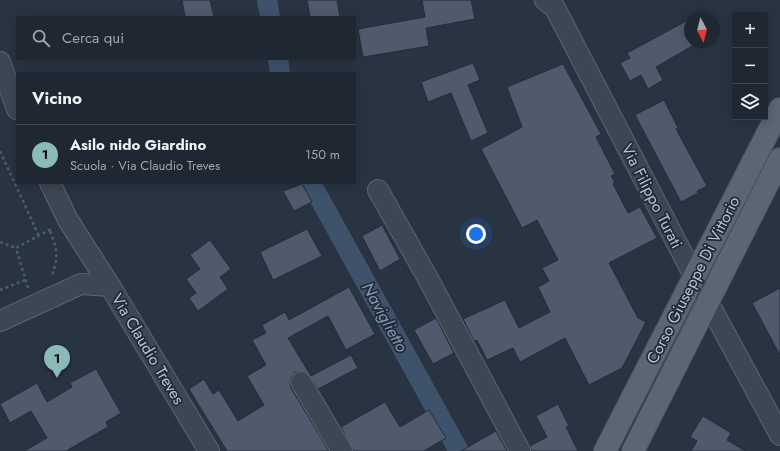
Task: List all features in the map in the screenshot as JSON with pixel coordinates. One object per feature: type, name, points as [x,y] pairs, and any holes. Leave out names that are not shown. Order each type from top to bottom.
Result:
[{"type":"main road","name":"Corso Giuseppe Di Vittorio","points":[[605,451],[780,109]]},
{"type":"main road","name":"Corso Giuseppe Di Vittorio","points":[[633,451],[780,159]]},
{"type":"street","name":"Via Filippo Turati","points":[[545,0],[555,8],[694,276],[780,436]]},
{"type":"street","points":[[0,62],[16,106]]},
{"type":"street","points":[[50,184],[68,220],[110,286]]},
{"type":"street","points":[[378,190],[426,275],[520,451]]},
{"type":"street","name":"Via Claudio Treves","points":[[0,321],[81,284],[110,286],[209,451]]},
{"type":"street","points":[[301,382],[342,451]]},
{"type":"path","points":[[0,151],[39,236]]},
{"type":"path","points":[[0,165],[4,161]]},
{"type":"path","points":[[0,242],[16,248],[68,220]]},
{"type":"path","points":[[49,230],[57,248],[56,265],[51,277]]},
{"type":"path","points":[[16,248],[29,291],[34,288]]},
{"type":"path","points":[[0,290],[26,280]]},
{"type":"building","points":[[182,0],[210,0],[214,16],[185,16]]},
{"type":"building","points":[[307,0],[337,0],[340,16],[310,16]]},
{"type":"building","points":[[422,0],[471,0],[475,19],[426,28],[429,46],[363,57],[358,29],[425,17]]},
{"type":"building","points":[[684,22],[684,48],[689,48],[656,67],[663,80],[648,89],[641,75],[630,81],[620,63],[630,58],[627,53]]},
{"type":"building","points":[[473,63],[480,80],[468,85],[488,133],[471,141],[451,93],[428,102],[421,82]]},
{"type":"building","points":[[563,64],[601,134],[596,137],[615,174],[611,176],[615,183],[613,184],[628,213],[640,207],[657,238],[609,263],[638,318],[646,322],[622,368],[589,385],[565,338],[520,362],[513,348],[487,360],[477,340],[474,341],[463,319],[505,300],[519,328],[550,312],[538,287],[549,281],[542,268],[558,260],[537,220],[522,228],[481,149],[522,127],[507,87]]},
{"type":"building","points":[[664,100],[678,128],[676,129],[707,186],[697,191],[698,193],[681,202],[635,115]]},
{"type":"building","points":[[302,184],[312,202],[294,211],[283,191]]},
{"type":"building","points":[[382,225],[400,259],[380,271],[362,236]]},
{"type":"building","points":[[307,229],[322,256],[273,280],[260,252]]},
{"type":"building","points":[[210,240],[231,269],[220,277],[228,289],[198,311],[189,298],[196,293],[186,279],[200,269],[190,255]]},
{"type":"building","points":[[349,287],[375,334],[346,350],[328,316],[288,338],[311,376],[351,355],[358,368],[318,389],[306,372],[295,372],[291,377],[291,388],[329,451],[227,451],[189,389],[204,379],[213,394],[219,390],[238,421],[264,405],[247,376],[266,365],[252,340],[266,333],[262,325],[285,312],[289,320]]},
{"type":"building","points":[[780,288],[780,355],[752,303]]},
{"type":"building","points":[[436,318],[454,353],[433,364],[414,330]]},
{"type":"building","points":[[96,369],[121,413],[106,422],[108,427],[66,451],[24,451],[47,438],[31,411],[10,423],[0,404],[37,383],[47,402],[72,387],[70,383]]},
{"type":"building","points":[[385,402],[400,427],[429,410],[446,438],[424,451],[353,451],[341,427]]},
{"type":"building","points":[[558,404],[569,426],[566,427],[578,451],[531,451],[530,446],[547,437],[536,416]]},
{"type":"building","points":[[703,416],[731,433],[727,440],[745,451],[691,451],[697,441],[690,437]]},
{"type":"building","points":[[496,431],[507,451],[461,451]]},
{"type":"waterway","name":"Naviglietto","points":[[267,0],[270,16]]},
{"type":"waterway","name":"Naviglietto","points":[[278,60],[280,72]]},
{"type":"waterway","name":"Naviglietto","points":[[312,184],[459,451]]},
{"type":"place","name":"Asilo nido Giardino","points":[[57,378]]}]
